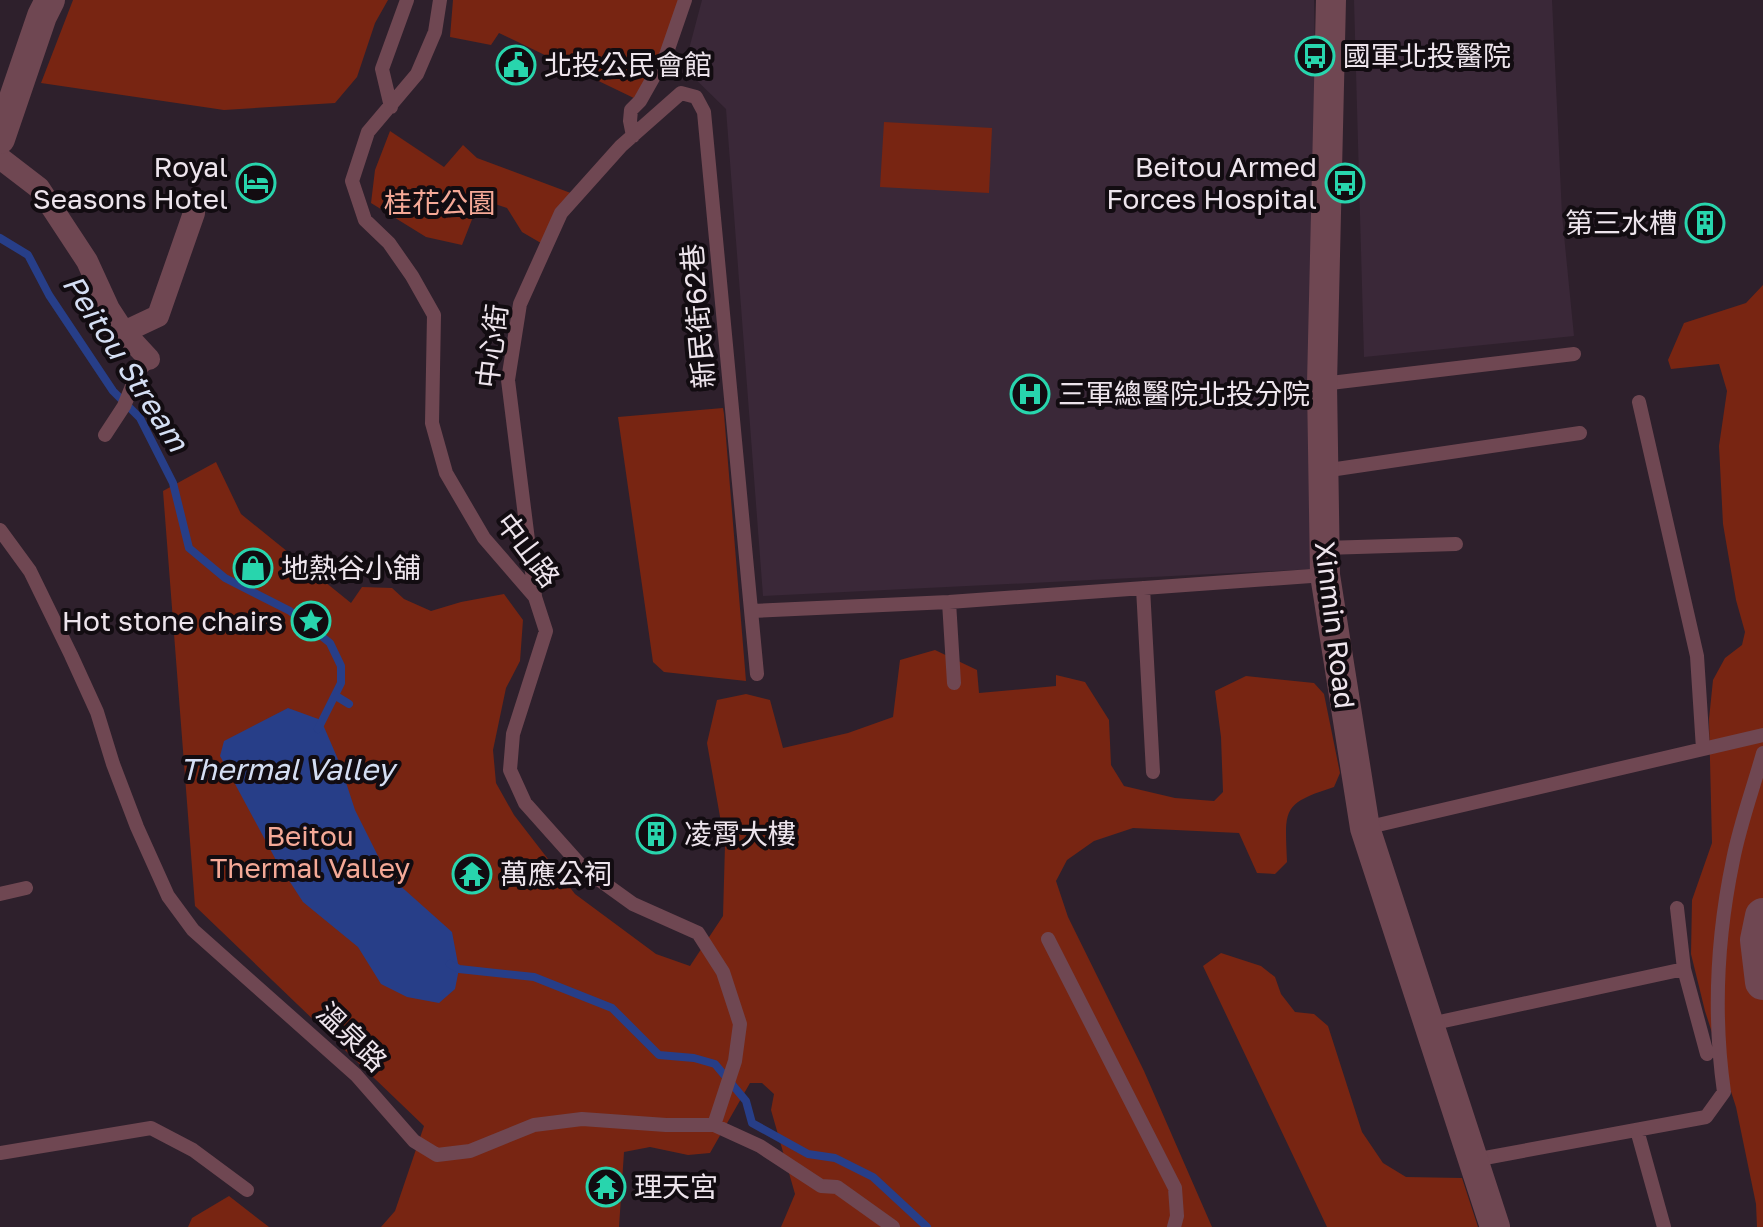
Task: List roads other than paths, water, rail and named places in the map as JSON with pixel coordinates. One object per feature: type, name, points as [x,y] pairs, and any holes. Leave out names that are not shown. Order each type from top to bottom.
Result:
[{"type":"street","points":[[0,139],[50,0]]},
{"type":"street","name":"Xinmin Road","points":[[1331,0],[1322,384],[1324,561],[1365,828],[1495,1227]]},
{"type":"street","points":[[0,158],[39,188],[87,261],[109,309],[143,368]]},
{"type":"street","points":[[124,332],[158,316],[194,213]]},
{"type":"street","points":[[1763,916],[1758,940],[1763,982]]},
{"type":"lane","points":[[391,107],[382,69],[407,0]]},
{"type":"lane","name":"中山路","points":[[440,0],[435,32],[417,74],[368,132],[352,181],[365,220],[389,243],[434,315],[432,423],[446,473],[484,538],[535,597],[546,631],[513,734],[510,770],[525,803],[583,868],[633,904],[698,933],[723,972],[740,1024],[735,1061],[714,1125]]},
{"type":"lane","points":[[633,136],[631,110],[640,101],[666,55],[685,0]]},
{"type":"lane","name":"新民街62巷","points":[[633,136],[681,93],[696,97],[704,112],[752,611]]},
{"type":"lane","name":"中心街","points":[[535,597],[508,380],[520,304],[561,213],[633,136]]},
{"type":"lane","points":[[1322,384],[1574,354]]},
{"type":"lane","points":[[105,435],[143,368]]},
{"type":"lane","points":[[1639,402],[1697,656],[1703,749]]},
{"type":"lane","points":[[1322,471],[1580,433]]},
{"type":"lane","name":"溫泉路","points":[[0,530],[30,571],[78,669],[97,712],[137,827],[168,896],[193,930],[356,1075],[414,1141],[437,1155],[470,1151],[534,1125],[582,1119],[714,1125],[760,1146],[821,1186],[837,1187],[893,1227]]},
{"type":"lane","points":[[757,674],[752,611],[949,602],[1143,588],[1456,544]]},
{"type":"lane","points":[[1143,588],[1153,772]]},
{"type":"lane","points":[[949,602],[954,683]]},
{"type":"lane","points":[[1365,828],[1763,735]]},
{"type":"lane","points":[[1474,1160],[1706,1117],[1724,1092],[1719,1055],[1717,987],[1724,911],[1733,857],[1763,753]]},
{"type":"lane","points":[[0,894],[26,888]]},
{"type":"lane","points":[[1677,908],[1684,969],[1707,1054]]},
{"type":"lane","points":[[1048,939],[1175,1188],[1177,1216],[1174,1227]]},
{"type":"lane","points":[[1430,1024],[1684,969]]},
{"type":"lane","points":[[0,1153],[151,1128],[193,1150],[247,1190]]},
{"type":"lane","points":[[1637,1130],[1664,1227]]},
{"type":"water","name":"Thermal Valley","points":[[288,708],[321,720],[355,810],[387,874],[452,932],[459,969],[455,989],[439,1003],[407,997],[381,984],[358,947],[303,902],[277,862],[220,756],[224,741]]},
{"type":"waterway","name":"Peitou Stream","points":[[0,238],[28,255],[49,295],[113,391],[140,418],[173,483],[189,548],[225,578],[290,611],[330,643],[341,666],[341,683],[318,729]]},
{"type":"waterway","points":[[336,696],[349,704]]},
{"type":"waterway","name":"Peitou Stream","points":[[450,964],[459,969],[534,977],[612,1008],[659,1055],[694,1058],[715,1064],[746,1101],[752,1123],[808,1154],[835,1158],[873,1177],[927,1227]]},
{"type":"place","name":"國軍北投醫院","points":[[1315,56]]},
{"type":"place","name":"北投公民會館","points":[[516,65]]},
{"type":"place","name":"Royal Seasons Hotel","points":[[256,183]]},
{"type":"place","name":"Beitou Armed Forces Hospital","points":[[1345,183]]},
{"type":"place","name":"第三水槽","points":[[1705,223]]},
{"type":"place","name":"三軍總醫院北投分院","points":[[1030,394]]},
{"type":"place","name":"地熱谷小舖","points":[[253,568]]},
{"type":"place","name":"Hot stone chairs","points":[[311,621]]},
{"type":"place","name":"凌霄大樓","points":[[656,834]]},
{"type":"place","name":"萬應公祠","points":[[472,874]]},
{"type":"place","name":"理天宮","points":[[606,1187]]},
{"type":"park label","name":"桂花公園","points":[[440,203]]},
{"type":"park label","name":"Beitou Thermal Valley","points":[[310,852]]}]
